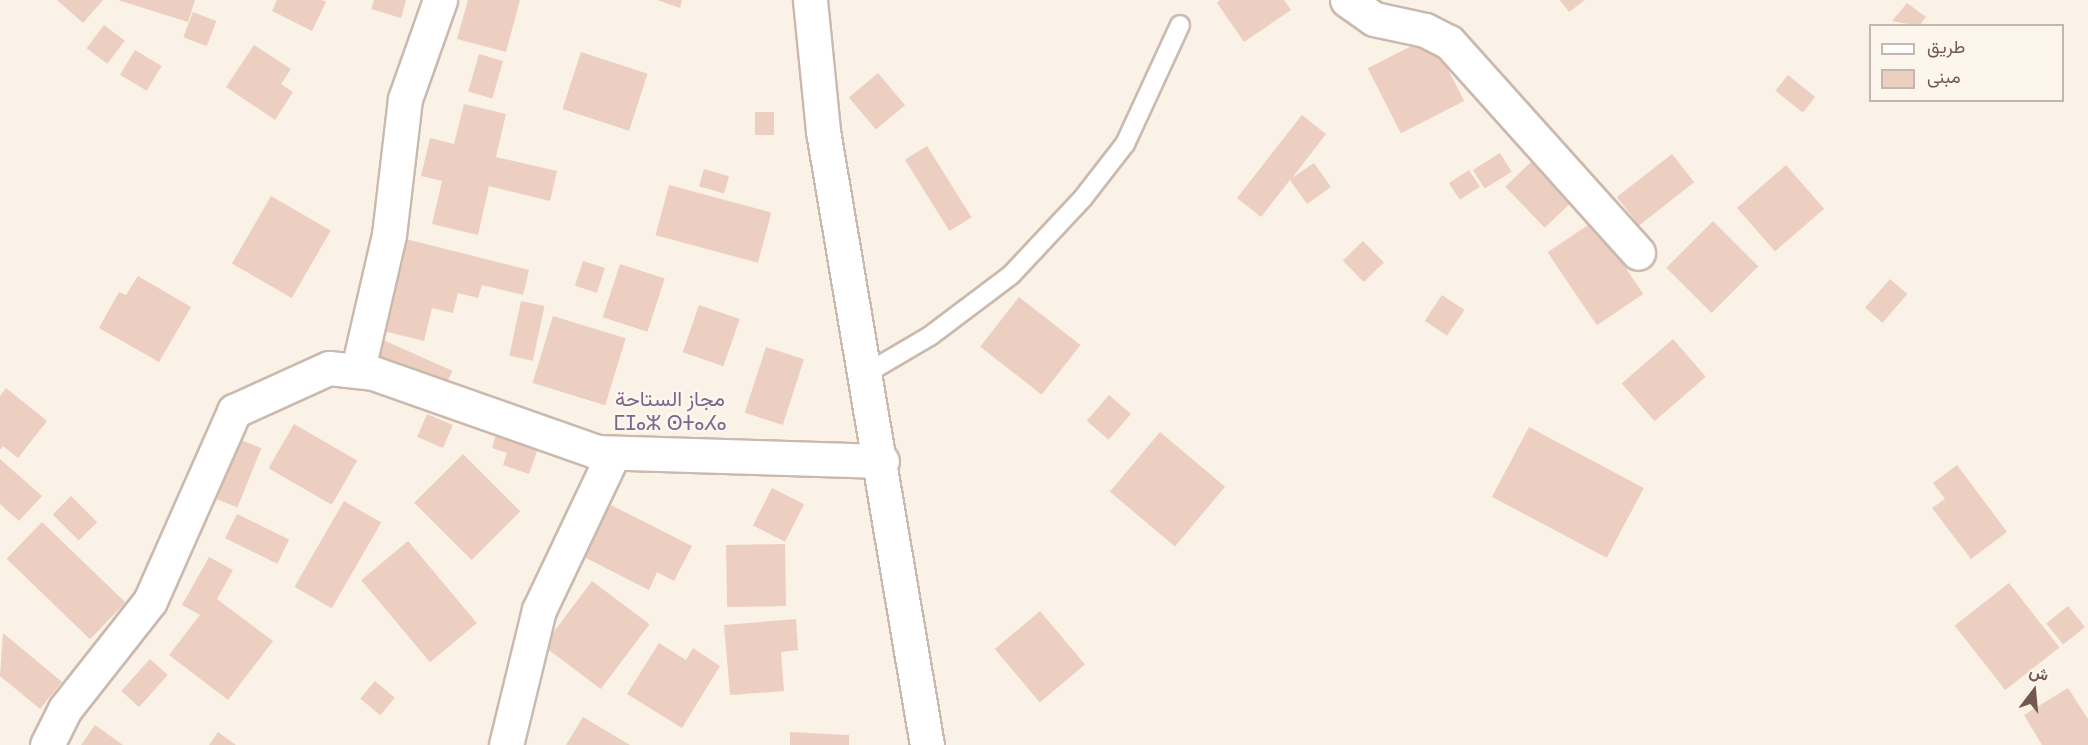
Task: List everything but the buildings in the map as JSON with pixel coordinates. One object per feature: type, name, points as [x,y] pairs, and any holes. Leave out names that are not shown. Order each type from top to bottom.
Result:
[{"type":"street","points":[[358,369],[389,235],[405,99],[440,0]]},
{"type":"street","points":[[810,0],[823,131],[882,461],[927,745]]},
{"type":"street","points":[[1347,0],[1374,19],[1425,30],[1449,42],[1638,253]]},
{"type":"street","points":[[47,745],[65,710],[150,601],[234,411],[329,368],[358,369],[613,454],[882,461]]},
{"type":"street","points":[[506,745],[539,610],[613,454]]},
{"type":"lane","points":[[867,373],[930,336],[1011,275],[1083,198],[1125,144],[1180,25]]},
{"type":"district","name":"مجاز الستاحة ⵎⵊⴰⵣ ⵙⵜⴰⵃⴰ","points":[[670,411]]}]
